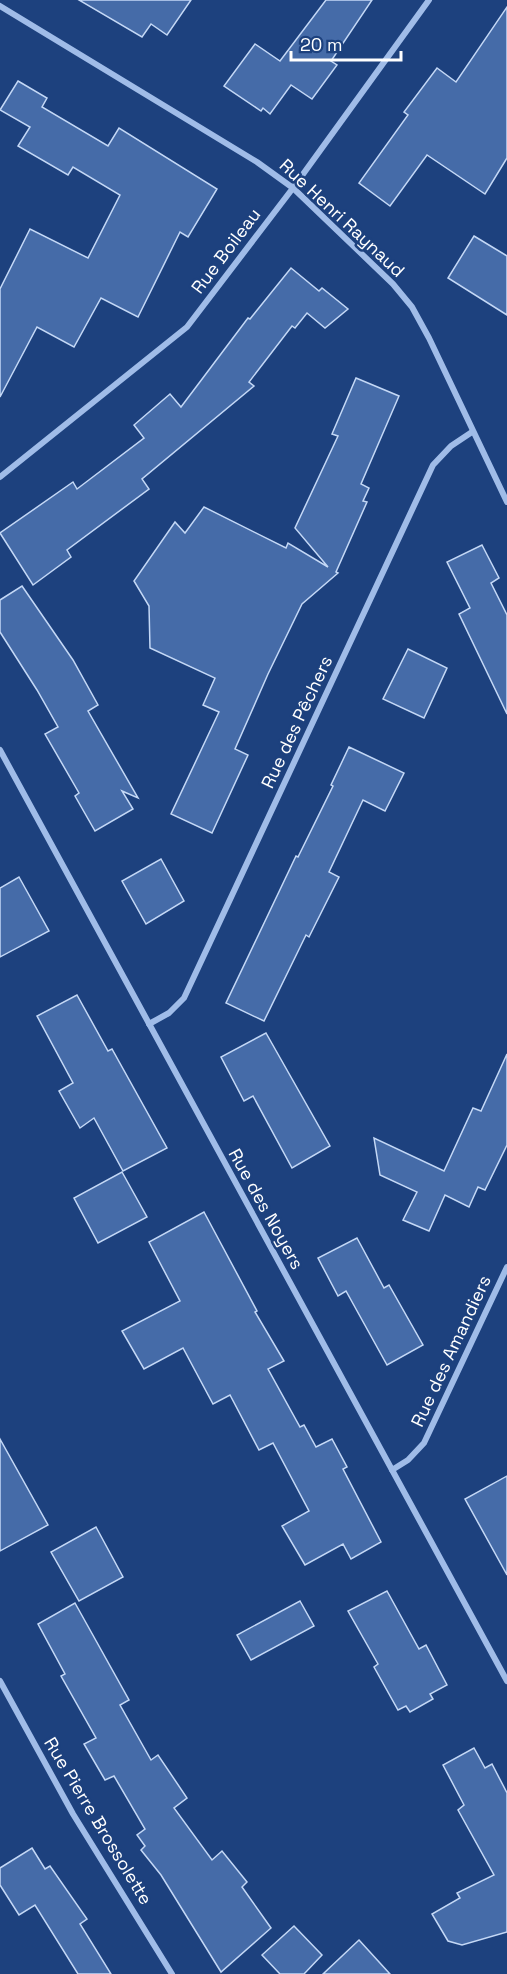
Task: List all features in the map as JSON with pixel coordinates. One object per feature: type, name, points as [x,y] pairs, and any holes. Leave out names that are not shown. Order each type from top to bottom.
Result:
[{"type":"street","name":"Rue Boileau","points":[[0,477],[187,327],[293,188],[429,0]]},
{"type":"street","name":"Rue Henri Raynaud","points":[[0,6],[257,162],[293,188],[393,284],[412,307],[429,338],[507,502]]},
{"type":"street","name":"Rue des Pêchers","points":[[149,1024],[169,1013],[184,998],[433,465],[451,446],[472,432]]},
{"type":"street","points":[[0,468],[7,472]]},
{"type":"street","name":"Rue des Noyers","points":[[0,750],[507,1681]]},
{"type":"street","name":"Rue des Amandiers","points":[[392,1470],[408,1460],[424,1443],[507,1267]]},
{"type":"street","name":"Rue Pierre Brossolette","points":[[0,1681],[73,1814],[172,1974]]},
{"type":"building","points":[[79,0],[191,0],[167,35],[151,24],[142,37]]},
{"type":"building","points":[[326,0],[372,0],[331,61],[337,65],[312,99],[291,85],[270,114],[263,108],[261,111],[224,86],[255,44],[280,61]]},
{"type":"building","points":[[507,7],[507,158],[485,194],[427,155],[390,206],[359,183],[408,115],[404,112],[437,68],[456,82]]},
{"type":"building","points":[[18,81],[47,98],[42,107],[108,146],[119,128],[217,189],[188,237],[180,232],[138,317],[101,298],[74,347],[37,327],[0,397],[0,289],[30,229],[88,258],[120,195],[73,167],[68,175],[18,146],[30,127],[0,110]]},
{"type":"building","points":[[474,236],[507,256],[507,315],[448,278]]},
{"type":"building","points":[[291,268],[319,291],[322,288],[348,309],[325,328],[307,313],[295,328],[292,326],[249,382],[254,386],[142,479],[149,489],[67,550],[71,557],[33,585],[0,533],[73,482],[77,489],[144,438],[134,425],[170,394],[181,407],[248,318],[250,319]]},
{"type":"building","points":[[356,378],[399,396],[361,484],[369,488],[363,501],[367,502],[336,572],[338,573],[302,604],[268,674],[235,749],[248,755],[212,833],[171,814],[219,712],[203,705],[215,678],[150,648],[149,606],[134,581],[175,522],[185,533],[204,507],[286,548],[288,543],[328,567],[295,528],[338,436],[332,434]]},
{"type":"building","points":[[482,545],[499,578],[491,583],[507,615],[507,714],[459,614],[470,608],[447,562]]},
{"type":"building","points":[[22,586],[73,660],[98,705],[88,711],[138,798],[122,791],[133,809],[95,831],[75,796],[79,793],[45,734],[58,727],[0,632],[0,600]]},
{"type":"building","points":[[408,649],[447,668],[424,718],[383,699]]},
{"type":"building","points":[[349,747],[404,773],[385,811],[363,800],[329,872],[339,877],[309,937],[306,935],[264,1021],[226,1003],[296,856],[298,857],[333,786],[331,785]]},
{"type":"building","points":[[161,859],[184,901],[146,924],[122,881]]},
{"type":"building","points":[[19,877],[49,931],[0,957],[0,888]]},
{"type":"building","points":[[77,995],[108,1051],[112,1049],[167,1148],[123,1171],[94,1118],[80,1128],[59,1091],[73,1083],[37,1016]]},
{"type":"building","points":[[266,1033],[330,1146],[292,1168],[253,1096],[244,1101],[221,1057]]},
{"type":"building","points":[[507,1054],[507,1145],[485,1190],[478,1187],[469,1207],[445,1195],[429,1231],[403,1220],[417,1192],[380,1175],[374,1138],[444,1171],[473,1108],[481,1111]]},
{"type":"building","points":[[122,1172],[147,1217],[98,1243],[74,1198]]},
{"type":"building","points":[[204,1212],[257,1311],[255,1312],[284,1361],[268,1369],[300,1427],[304,1425],[316,1447],[332,1439],[347,1467],[343,1469],[381,1542],[351,1559],[343,1544],[305,1565],[282,1526],[309,1511],[273,1443],[259,1450],[230,1395],[213,1404],[183,1348],[144,1369],[122,1331],[180,1301],[149,1242]]},
{"type":"building","points":[[357,1238],[384,1288],[389,1285],[423,1345],[387,1365],[346,1291],[338,1296],[318,1258]]},
{"type":"building","points":[[0,1439],[48,1525],[0,1551]]},
{"type":"building","points":[[507,1476],[507,1575],[465,1499]]},
{"type":"building","points":[[96,1527],[123,1577],[79,1601],[51,1552]]},
{"type":"building","points":[[387,1591],[419,1649],[426,1645],[447,1685],[430,1694],[433,1699],[410,1712],[406,1706],[398,1710],[374,1667],[378,1664],[348,1611]]},
{"type":"building","points":[[300,1601],[314,1626],[251,1660],[237,1635]]},
{"type":"building","points":[[75,1603],[129,1700],[120,1705],[151,1760],[158,1755],[187,1798],[174,1808],[212,1860],[222,1851],[247,1882],[242,1887],[271,1928],[221,1972],[161,1875],[141,1850],[145,1846],[137,1835],[145,1829],[114,1776],[105,1780],[84,1744],[96,1738],[61,1676],[65,1674],[38,1624]]},
{"type":"building","points":[[474,1748],[485,1768],[492,1764],[507,1793],[507,1932],[462,1945],[448,1941],[432,1914],[460,1898],[457,1893],[494,1875],[458,1810],[464,1805],[443,1765]]},
{"type":"building","points":[[32,1848],[45,1869],[50,1866],[87,1919],[80,1924],[111,1974],[78,1974],[35,1905],[19,1915],[0,1885],[0,1868]]},
{"type":"building","points":[[294,1926],[322,1955],[304,1974],[280,1974],[262,1955]]},
{"type":"building","points":[[359,1940],[390,1974],[323,1974]]}]
